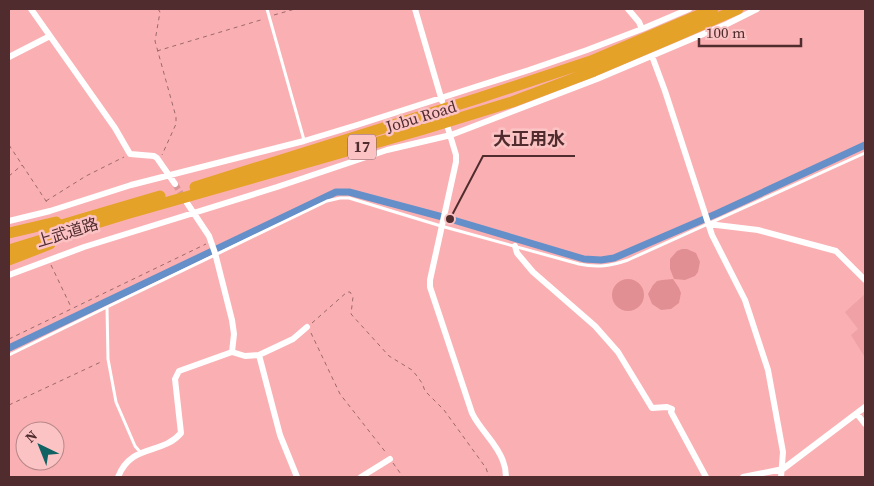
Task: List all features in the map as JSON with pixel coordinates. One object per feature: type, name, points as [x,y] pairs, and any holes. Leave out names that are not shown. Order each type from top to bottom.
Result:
[{"type":"highway","name":"Jobu Road","points":[[126,210],[205,183],[591,61],[713,9]]},
{"type":"highway","name":"Jobu Road","points":[[9,242],[424,129],[512,102],[594,71],[738,9]]},
{"type":"highway","name":"17","points":[[9,233],[126,210]]},
{"type":"highway","name":"17","points":[[9,260],[50,245],[126,210]]},
{"type":"highway","name":"上武道路","points":[[9,250],[126,210]]},
{"type":"street","points":[[31,9],[115,128],[130,154],[154,156],[160,160],[175,184]]},
{"type":"street","points":[[414,9],[442,102]]},
{"type":"street","points":[[628,9],[639,22],[642,29]]},
{"type":"street","points":[[9,221],[50,211],[131,185],[304,141],[442,102],[587,50],[689,9]]},
{"type":"street","points":[[9,276],[84,247],[194,214],[387,150],[451,135],[597,80],[727,24],[757,9]]},
{"type":"street","points":[[9,57],[50,36]]},
{"type":"street","points":[[652,56],[712,236],[745,300],[768,370],[784,452],[781,477]]},
{"type":"street","points":[[447,125],[456,155],[456,162],[441,224],[430,287],[472,413],[500,455],[505,467],[506,477]]},
{"type":"street","points":[[187,203],[208,236],[216,254],[232,320],[234,334],[232,352]]},
{"type":"street","points":[[708,223],[758,230],[836,251],[865,280]]},
{"type":"street","points":[[515,246],[517,253],[533,272],[595,326],[618,352],[652,408],[667,407],[672,409],[671,412],[706,477]]},
{"type":"street","points":[[118,477],[122,468],[134,456],[175,441],[181,433],[175,379],[180,371],[232,352],[244,356],[259,355],[289,341],[307,327]]},
{"type":"street","points":[[259,355],[280,435],[297,477]]},
{"type":"street","points":[[743,477],[783,469],[865,407]]},
{"type":"street","points":[[857,414],[865,424]]},
{"type":"street","points":[[361,477],[390,459]]},
{"type":"lane","points":[[267,9],[304,141]]},
{"type":"lane","points":[[9,355],[327,201],[349,198],[579,264],[602,267],[622,262],[865,153]]},
{"type":"lane","points":[[107,307],[108,359],[116,402],[135,446],[141,453]]},
{"type":"path","points":[[158,9],[160,12],[155,41],[176,117],[176,124],[160,160]]},
{"type":"path","points":[[157,52],[295,9]]},
{"type":"path","points":[[9,145],[46,201],[50,211]]},
{"type":"path","points":[[46,201],[86,176],[130,154]]},
{"type":"path","points":[[9,176],[23,165]]},
{"type":"path","points":[[9,339],[211,243]]},
{"type":"path","points":[[49,260],[72,308]]},
{"type":"path","points":[[403,477],[340,394],[307,327],[347,292],[350,292],[353,297],[351,314],[389,356],[412,370],[422,383],[425,391],[444,410],[486,468],[490,477]]},
{"type":"path","points":[[9,405],[108,359]]},
{"type":"shaded area","points":[[865,294],[864,356],[851,335],[858,329],[845,312]]},
{"type":"building","points":[[682,249],[696,253],[700,262],[695,276],[685,280],[674,279],[670,269],[670,259],[677,251]]},
{"type":"building","points":[[628,279],[639,284],[644,295],[639,306],[628,311],[617,306],[612,295],[617,284]]},
{"type":"building","points":[[673,279],[681,293],[679,303],[671,309],[661,310],[652,304],[648,294],[657,281]]},
{"type":"waterway","points":[[9,348],[336,192],[349,192],[450,219],[584,259],[601,260],[614,258],[716,214],[865,145]]},
{"type":"tunnel","points":[[175,184],[185,200]]},
{"type":"place","name":"大正用水","points":[[450,219]]}]
